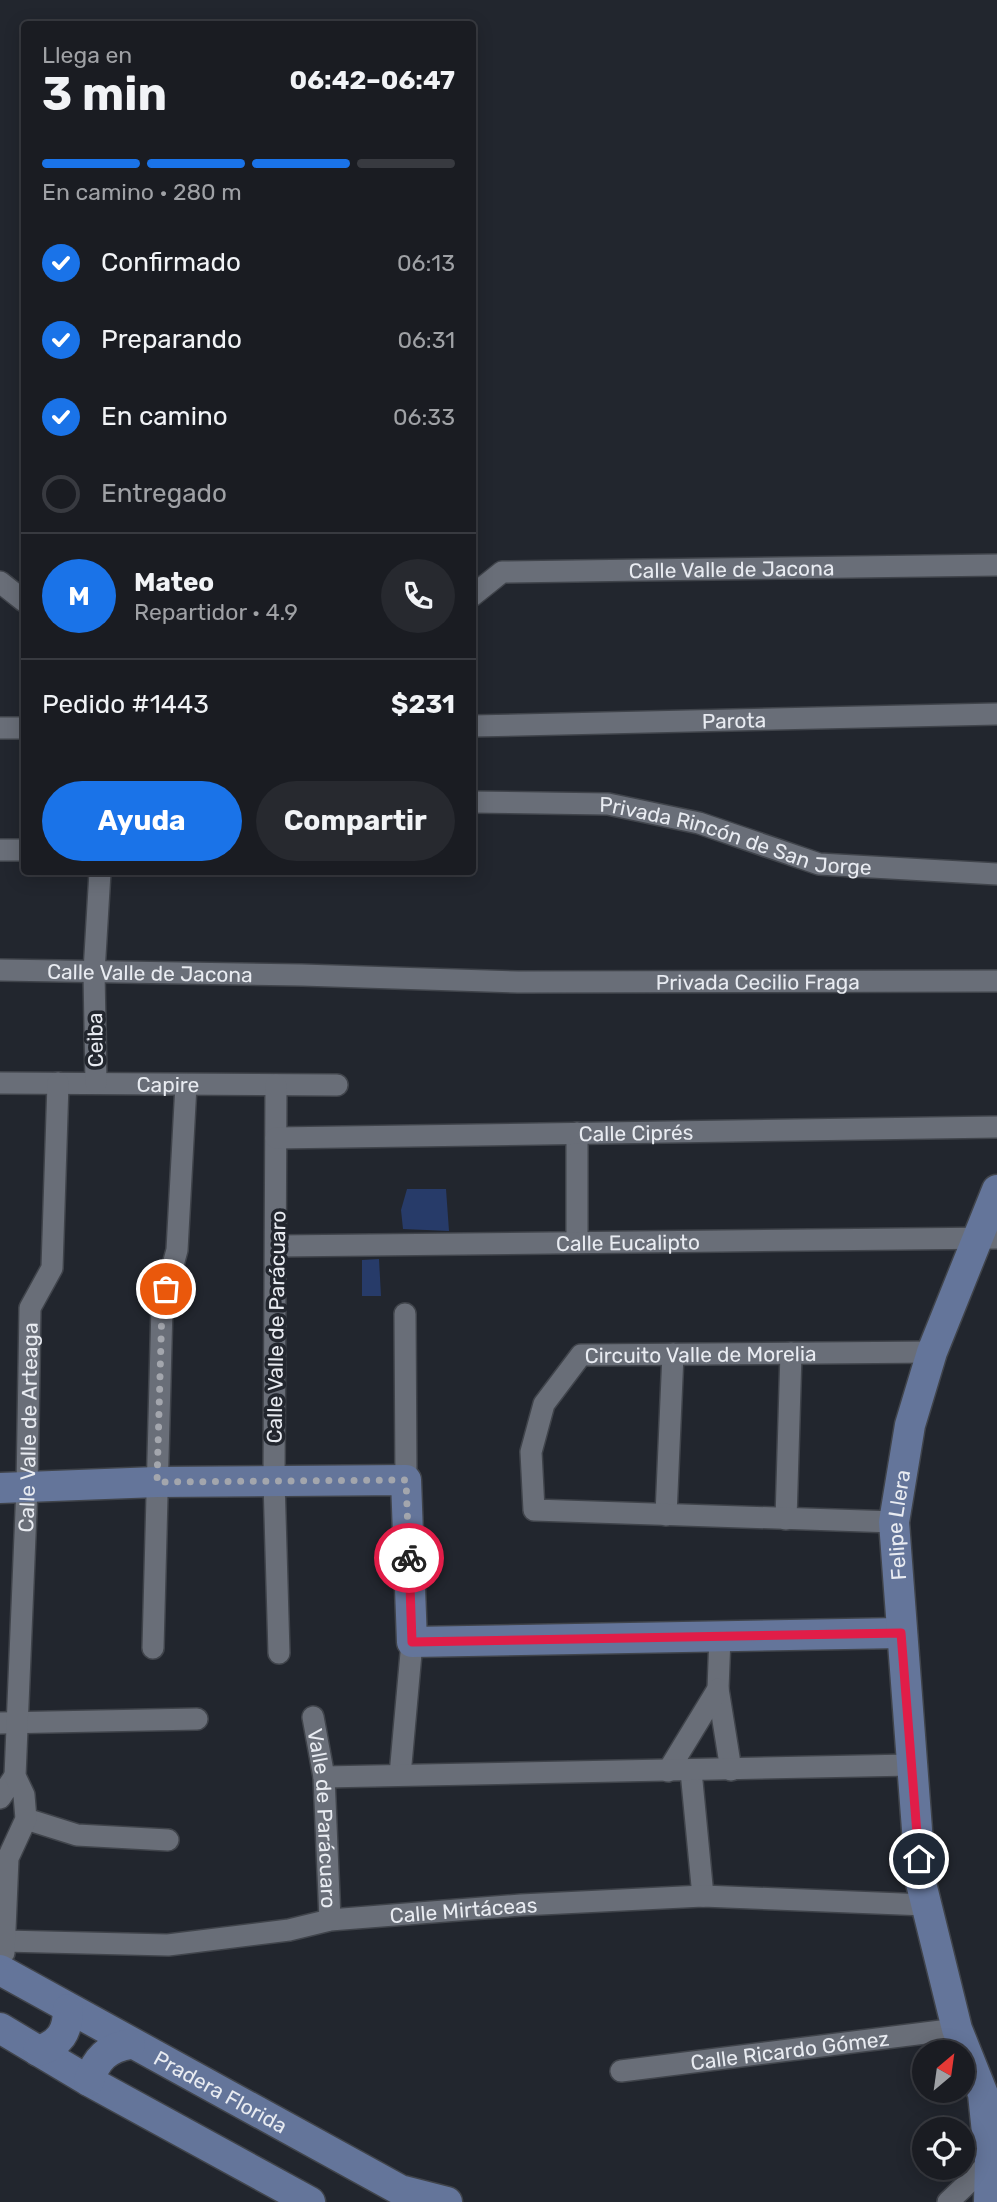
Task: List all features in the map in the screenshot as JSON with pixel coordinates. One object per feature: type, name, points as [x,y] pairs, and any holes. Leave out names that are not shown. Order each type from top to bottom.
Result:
[{"type":"street","name":"Calle Valle de Jacona","points":[[476,593],[502,572],[997,565]]},
{"type":"street","points":[[0,582],[21,599]]},
{"type":"street","name":"Parota","points":[[476,726],[997,714]]},
{"type":"street","points":[[0,728],[21,728]]},
{"type":"street","name":"Privada Rincón de San Jorge","points":[[476,802],[607,804],[699,823],[819,864],[997,874]]},
{"type":"street","points":[[0,850],[21,850]]},
{"type":"street","name":"Ceiba","points":[[96,1083],[94,972],[100,875]]},
{"type":"street","name":"Calle Valle de Jacona","points":[[0,970],[518,982]]},
{"type":"street","name":"Privada Cecilio Fraga","points":[[518,982],[997,981]]},
{"type":"street","name":"Capire","points":[[0,1083],[337,1085]]},
{"type":"street","name":"Calle Valle de Arteaga","points":[[26,1819],[24,1795],[15,1776],[8,1723],[14,1487],[30,1308],[52,1268],[58,1083]]},
{"type":"street","points":[[153,1648],[162,1306],[177,1250],[186,1085]]},
{"type":"street","name":"Calle Valle de Parácuaro","points":[[276,1085],[278,1246],[274,1481],[279,1653]]},
{"type":"street","name":"Calle Ciprés","points":[[276,1138],[997,1127]]},
{"type":"street","points":[[577,1133],[577,1242]]},
{"type":"street","name":"Felipe Llera","points":[[989,2202],[990,2103],[957,2029],[921,1883],[894,1522],[910,1425],[932,1352],[988,1237],[997,1190]]},
{"type":"street","name":"Calle Eucalipto","points":[[278,1246],[988,1237]]},
{"type":"street","points":[[400,1775],[412,1642],[406,1480],[405,1314]]},
{"type":"street","name":"Circuito Valle de Morelia","points":[[894,1522],[534,1510],[531,1452],[544,1404],[581,1355],[932,1352]]},
{"type":"street","points":[[786,1519],[791,1353]]},
{"type":"street","points":[[666,1516],[673,1354]]},
{"type":"street","points":[[14,1487],[157,1482],[406,1480]]},
{"type":"street","points":[[412,1642],[901,1633]]},
{"type":"street","points":[[720,1636],[718,1689],[731,1770]]},
{"type":"street","points":[[668,1771],[718,1689]]},
{"type":"street","name":"Valle de Parácuaro","points":[[313,1717],[324,1777],[330,1920]]},
{"type":"street","points":[[8,1723],[198,1719]]},
{"type":"street","points":[[324,1777],[911,1765]]},
{"type":"street","points":[[691,1771],[703,1896]]},
{"type":"street","points":[[0,1798],[15,1776]]},
{"type":"street","points":[[2,1971],[8,1858],[26,1819],[77,1835],[168,1840]]},
{"type":"street","points":[[0,1837],[8,1858]]},
{"type":"street","name":"Calle Mirtáceas","points":[[4,1941],[169,1944],[289,1930],[330,1920],[521,1905],[703,1896],[926,1905]]},
{"type":"street","name":"Pradera Florida","points":[[2,1971],[130,2044],[400,2190],[447,2202]]},
{"type":"street","points":[[38,2052],[52,2046],[62,2037],[68,2023],[68,2009]]},
{"type":"street","points":[[0,2028],[89,2081],[310,2202]]},
{"type":"street","name":"Calle Ricardo Gómez","points":[[621,2071],[957,2029]]},
{"type":"street","points":[[89,2081],[93,2067],[102,2054],[115,2046],[130,2044]]},
{"type":"street","points":[[947,2202],[990,2162]]},
{"type":"shaded area","points":[[407,1189],[446,1189],[449,1231],[403,1229],[401,1210]]},
{"type":"shaded area","points":[[379,1259],[381,1296],[362,1296],[362,1260]]},
{"type":"way so far","points":[[166,1289],[162,1306],[157,1482],[406,1480],[409,1558]]},
{"type":"route","points":[[409,1558],[412,1642],[901,1633],[919,1859]]}]
